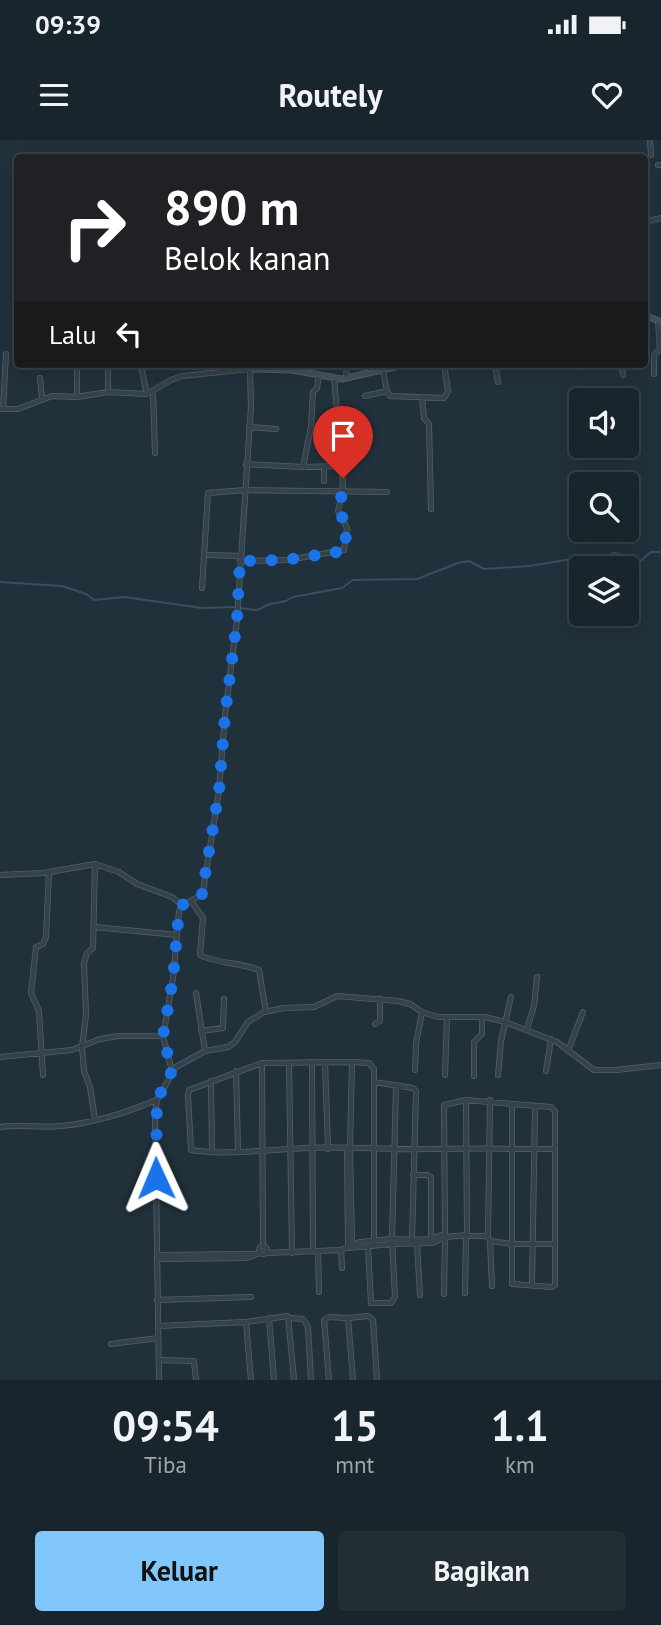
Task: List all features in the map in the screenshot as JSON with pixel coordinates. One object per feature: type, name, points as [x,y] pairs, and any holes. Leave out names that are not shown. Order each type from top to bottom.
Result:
[{"type":"street","points":[[650,140],[651,155]]},
{"type":"street","points":[[654,374],[654,355],[660,349],[660,321]]},
{"type":"street","points":[[6,354],[2,374],[1,409],[14,410],[32,405],[42,398],[153,391],[182,376],[258,369],[346,378],[394,368]]},
{"type":"street","points":[[77,397],[78,368]]},
{"type":"street","points":[[107,392],[108,368]]},
{"type":"street","points":[[346,378],[347,368]]},
{"type":"street","points":[[383,371],[387,391],[393,396],[422,398],[447,396],[444,368]]},
{"type":"street","points":[[496,368],[498,383]]},
{"type":"street","points":[[622,368],[623,375]]},
{"type":"street","points":[[172,1071],[163,1036],[173,979],[179,911],[182,905],[201,895],[203,891],[219,791],[237,620],[246,490],[250,369]]},
{"type":"street","points":[[142,372],[147,392]]},
{"type":"street","points":[[303,467],[313,412],[313,392],[317,388],[319,375]]},
{"type":"street","points":[[40,378],[42,398]]},
{"type":"street","points":[[209,555],[285,560],[344,551],[347,528],[338,508],[343,491],[334,378]]},
{"type":"street","points":[[153,391],[155,453]]},
{"type":"street","points":[[365,396],[387,391]]},
{"type":"street","points":[[422,398],[424,418],[429,424],[431,509]]},
{"type":"street","points":[[249,426],[276,429]]},
{"type":"street","points":[[246,464],[324,468],[342,466]]},
{"type":"street","points":[[324,468],[324,481]]},
{"type":"street","points":[[202,589],[207,494],[246,490],[387,492]]},
{"type":"street","points":[[0,875],[49,872],[95,864],[119,872],[137,884],[172,897],[182,905]]},
{"type":"street","points":[[95,864],[93,948],[87,953],[84,964],[86,1015],[82,1047],[84,1071],[90,1087],[95,1120]]},
{"type":"street","points":[[43,1075],[39,1011],[31,990],[36,947],[43,944],[46,937],[49,872]]},
{"type":"street","points":[[191,901],[203,918],[202,958],[259,970],[266,1012]]},
{"type":"street","points":[[94,927],[177,935]]},
{"type":"street","points":[[528,1026],[537,977]]},
{"type":"street","points":[[196,993],[205,1051]]},
{"type":"street","points":[[159,1380],[157,1100],[172,1071],[205,1051],[228,1047],[235,1042],[248,1022],[266,1012],[284,1008],[314,1007],[337,996],[380,999],[402,1002],[422,1012],[447,1017],[505,1019],[528,1026],[570,1049],[586,1066],[599,1071],[661,1065]]},
{"type":"street","points":[[498,1075],[505,1019],[511,997]]},
{"type":"street","points":[[201,1031],[223,1028],[223,999]]},
{"type":"street","points":[[375,1024],[380,1021],[380,999]]},
{"type":"street","points":[[415,1070],[416,1044],[422,1012]]},
{"type":"street","points":[[570,1049],[583,1012]]},
{"type":"street","points":[[445,1075],[447,1017]]},
{"type":"street","points":[[474,1076],[474,1042],[481,1034],[482,1017]]},
{"type":"street","points":[[0,1057],[82,1047],[118,1035],[163,1036]]},
{"type":"street","points":[[546,1071],[551,1039]]},
{"type":"street","points":[[312,1062],[318,1292]]},
{"type":"street","points":[[325,1062],[328,1149]]},
{"type":"street","points":[[350,1246],[348,1148],[352,1062]]},
{"type":"street","points":[[396,1086],[395,1148],[392,1241],[395,1297],[388,1304],[371,1303],[374,1149],[374,1069],[371,1063],[262,1063],[192,1088],[188,1096],[190,1148],[212,1151],[314,1147],[328,1149],[348,1148],[374,1149],[395,1148],[415,1149],[465,1147],[554,1149]]},
{"type":"street","points":[[262,1063],[263,1246],[267,1248],[266,1253]]},
{"type":"street","points":[[289,1063],[292,1253]]},
{"type":"street","points":[[236,1071],[238,1150]]},
{"type":"street","points":[[211,1081],[212,1151]]},
{"type":"street","points":[[374,1082],[413,1088],[416,1091],[414,1242],[420,1294]]},
{"type":"street","points":[[0,1127],[60,1126],[95,1120],[134,1110],[157,1100]]},
{"type":"street","points":[[465,1293],[466,1100]]},
{"type":"street","points":[[444,1294],[444,1105],[466,1100],[551,1107],[555,1111],[555,1286],[512,1284],[512,1104]]},
{"type":"street","points":[[490,1100],[489,1239],[492,1286]]},
{"type":"street","points":[[532,1284],[535,1107]]},
{"type":"street","points":[[414,1175],[427,1175],[432,1180],[431,1241]]},
{"type":"street","points":[[157,1257],[247,1258],[257,1253],[341,1250],[350,1246],[392,1241],[431,1241],[443,1236],[466,1236],[512,1244],[555,1244]]},
{"type":"street","points":[[257,1253],[263,1246]]},
{"type":"street","points":[[341,1250],[342,1268]]},
{"type":"street","points":[[157,1300],[251,1297]]},
{"type":"street","points":[[158,1326],[246,1322],[286,1315],[303,1319],[308,1327],[311,1380]]},
{"type":"street","points":[[329,1380],[324,1322],[329,1317],[368,1315],[373,1318],[377,1380]]},
{"type":"street","points":[[269,1318],[274,1380]]},
{"type":"street","points":[[290,1318],[294,1380]]},
{"type":"street","points":[[348,1318],[353,1380]]},
{"type":"street","points":[[246,1322],[251,1380]]},
{"type":"street","points":[[111,1344],[158,1338]]},
{"type":"street","points":[[159,1360],[194,1361],[195,1380]]},
{"type":"waterway","points":[[239,608],[257,610],[293,597],[342,588],[353,580],[417,579],[469,561],[484,569],[606,558],[613,553],[639,562],[651,552],[661,552]]},
{"type":"waterway","points":[[0,582],[62,586],[86,594],[94,600],[124,597],[202,608],[235,607]]},
{"type":"route","points":[[156,1178],[155,1113],[157,1100],[172,1071],[163,1036],[173,979],[179,908],[202,894],[208,867],[234,653],[240,561],[285,560],[344,551],[347,528],[338,511],[343,478]]}]
